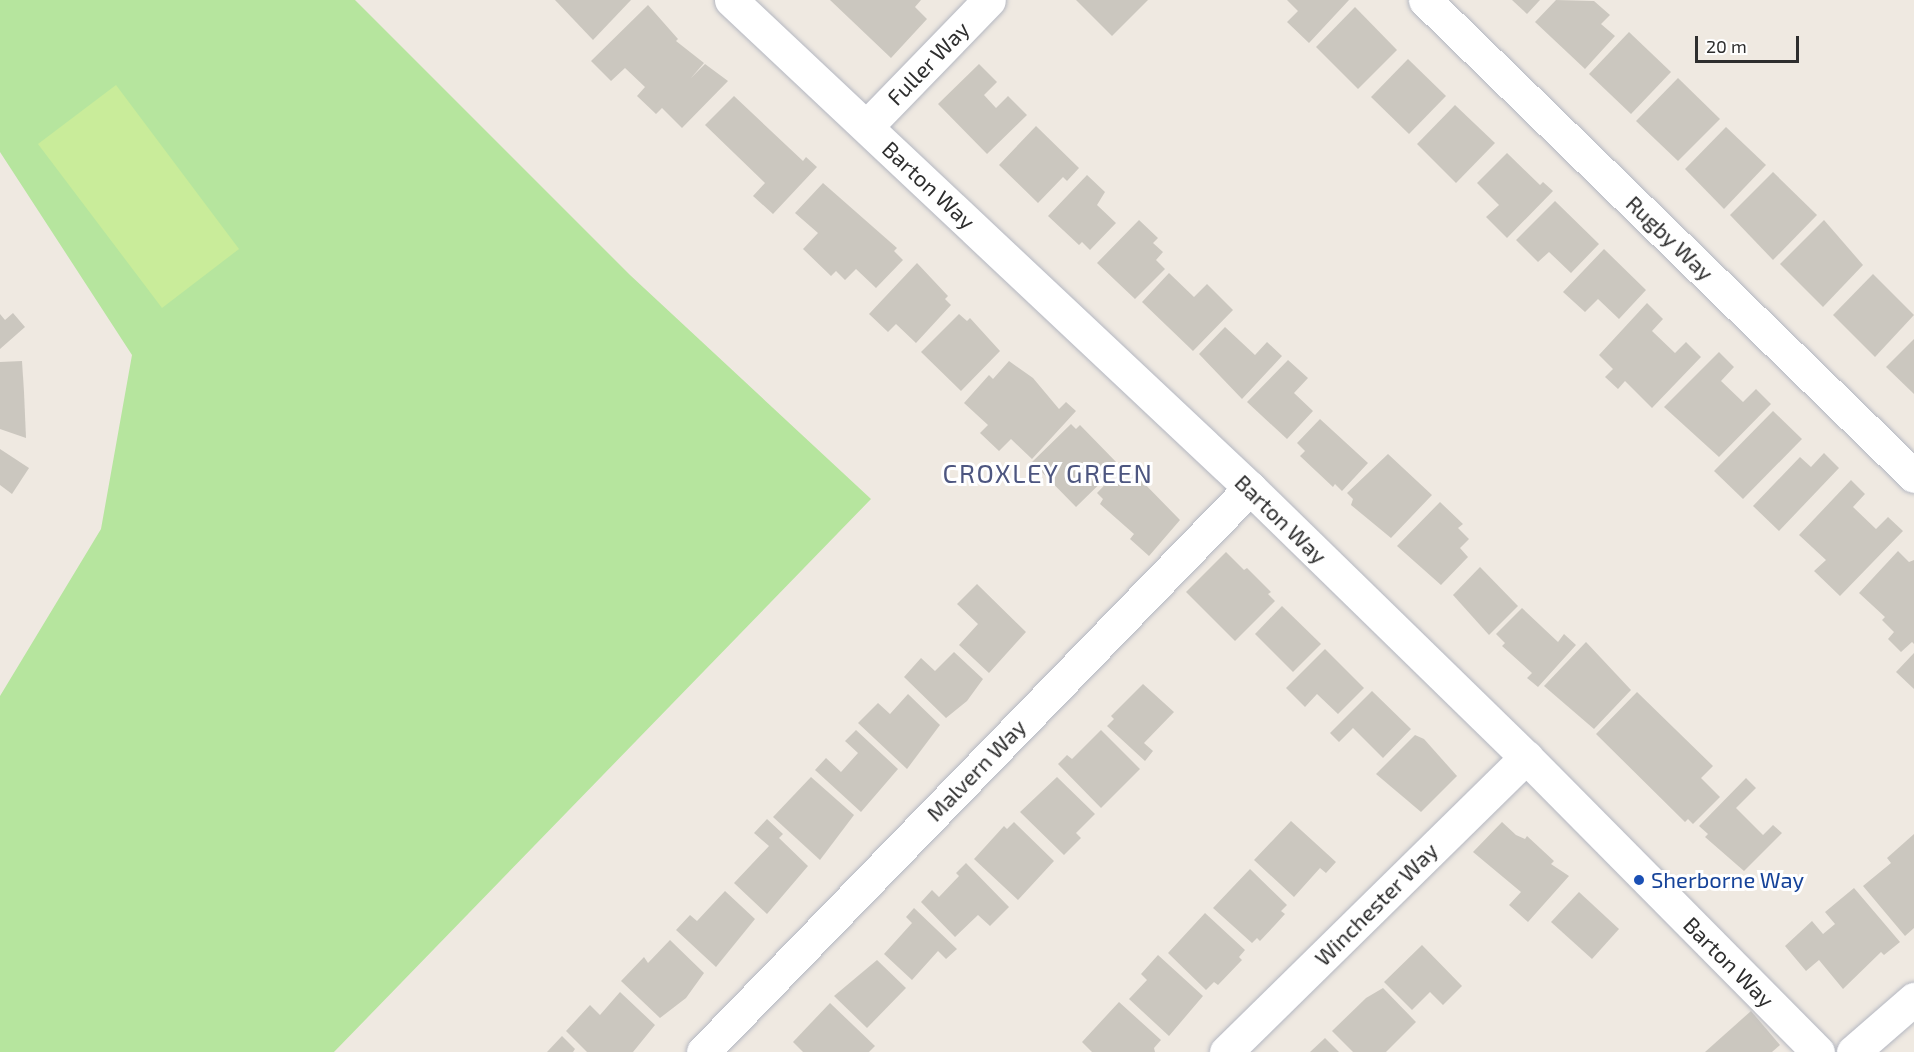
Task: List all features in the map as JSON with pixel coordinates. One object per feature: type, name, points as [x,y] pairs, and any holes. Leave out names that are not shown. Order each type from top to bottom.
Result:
[{"type":"street","name":"Barton Way","points":[[731,0],[1250,488],[1526,757],[1818,1052]]},
{"type":"street","name":"Fuller Way","points":[[867,126],[989,0]]},
{"type":"street","name":"Rugby Way","points":[[1425,0],[1914,476]]},
{"type":"street","name":"Malvern Way","points":[[703,1052],[1250,488]]},
{"type":"street","name":"Winchester Way","points":[[1226,1052],[1526,757]]},
{"type":"street","points":[[1853,1052],[1914,999]]},
{"type":"green space","points":[[0,0],[355,0],[630,275],[871,499],[334,1052],[0,1052],[0,696],[101,529],[132,355],[0,152]]},
{"type":"green space","points":[[116,85],[239,249],[162,308],[38,144]]},
{"type":"building","points":[[555,0],[631,0],[593,40]]},
{"type":"building","points":[[830,0],[921,0],[915,7],[927,19],[891,58]]},
{"type":"building","points":[[1076,0],[1148,0],[1112,36]]},
{"type":"building","points":[[1287,0],[1349,0],[1309,43],[1287,22],[1298,11]]},
{"type":"building","points":[[1512,0],[1540,0],[1527,14]]},
{"type":"building","points":[[1556,0],[1594,1],[1610,15],[1601,24],[1615,36],[1585,69],[1535,22]]},
{"type":"building","points":[[648,5],[678,39],[676,41],[704,63],[691,78],[705,64],[728,81],[682,128],[662,108],[656,114],[637,96],[645,87],[625,68],[611,81],[591,61]]},
{"type":"building","points":[[1355,7],[1397,50],[1358,89],[1316,47]]},
{"type":"building","points":[[1629,32],[1671,72],[1631,114],[1589,74]]},
{"type":"building","points":[[1408,59],[1446,96],[1409,134],[1371,97]]},
{"type":"building","points":[[979,64],[997,82],[984,95],[996,108],[1008,96],[1027,115],[987,154],[938,104]]},
{"type":"building","points":[[1678,78],[1720,119],[1678,161],[1636,121]]},
{"type":"building","points":[[734,96],[803,161],[806,157],[817,167],[773,214],[753,196],[765,183],[705,125]]},
{"type":"building","points":[[1455,105],[1495,143],[1456,183],[1417,144]]},
{"type":"building","points":[[1036,126],[1079,168],[1067,181],[1063,177],[1038,203],[999,165]]},
{"type":"building","points":[[1726,127],[1766,165],[1724,209],[1685,169]]},
{"type":"building","points":[[1507,153],[1540,185],[1543,182],[1553,191],[1507,238],[1486,217],[1499,205],[1477,183]]},
{"type":"building","points":[[1773,172],[1817,215],[1773,260],[1730,215]]},
{"type":"building","points":[[1087,175],[1105,192],[1097,205],[1116,223],[1090,250],[1082,242],[1079,245],[1048,216]]},
{"type":"building","points":[[823,183],[897,248],[894,251],[903,260],[876,288],[856,269],[845,280],[836,271],[831,276],[803,249],[818,233],[795,213]]},
{"type":"building","points":[[1555,201],[1599,244],[1571,273],[1549,252],[1538,262],[1516,240]]},
{"type":"building","points":[[1139,220],[1158,238],[1153,243],[1163,252],[1156,260],[1165,269],[1135,299],[1097,263]]},
{"type":"building","points":[[1824,220],[1863,265],[1823,307],[1780,264]]},
{"type":"building","points":[[1604,249],[1646,290],[1619,319],[1598,299],[1585,312],[1563,292]]},
{"type":"building","points":[[917,263],[948,296],[945,299],[951,305],[916,343],[896,324],[888,332],[869,314]]},
{"type":"building","points":[[1169,273],[1194,297],[1207,284],[1233,310],[1193,351],[1142,302]]},
{"type":"building","points":[[1873,274],[1914,315],[1875,357],[1833,315]]},
{"type":"building","points":[[1647,303],[1663,319],[1652,331],[1675,353],[1686,342],[1701,357],[1652,408],[1625,381],[1618,389],[1605,377],[1613,369],[1599,355]]},
{"type":"building","points":[[13,313],[25,327],[0,349],[0,314],[5,320]]},
{"type":"building","points":[[959,314],[967,321],[970,318],[1000,351],[961,391],[921,352]]},
{"type":"building","points":[[1225,327],[1255,355],[1267,342],[1282,356],[1242,399],[1199,354]]},
{"type":"building","points":[[1914,339],[1914,394],[1886,367]]},
{"type":"building","points":[[1719,352],[1734,367],[1721,381],[1743,402],[1756,389],[1771,404],[1719,457],[1664,407]]},
{"type":"building","points":[[1288,360],[1308,378],[1294,393],[1313,411],[1287,439],[1247,402]]},
{"type":"building","points":[[22,361],[26,438],[0,429],[0,362]]},
{"type":"building","points":[[1009,361],[1033,378],[1059,409],[1066,402],[1076,411],[1032,459],[1011,439],[999,451],[980,433],[988,425],[964,403],[989,375],[993,379]]},
{"type":"building","points":[[1773,411],[1802,439],[1743,499],[1714,471]]},
{"type":"building","points":[[1320,419],[1368,463],[1342,491],[1335,484],[1333,487],[1300,456],[1305,451],[1297,443]]},
{"type":"building","points":[[1071,424],[1076,429],[1080,425],[1119,465],[1076,507],[1032,462]]},
{"type":"building","points":[[0,449],[29,468],[12,494],[0,485]]},
{"type":"building","points":[[1824,453],[1839,468],[1779,531],[1753,506],[1800,457],[1811,467]]},
{"type":"building","points":[[1388,454],[1432,495],[1391,538],[1351,505],[1353,499],[1347,493]]},
{"type":"building","points":[[1120,469],[1127,476],[1129,473],[1138,477],[1180,520],[1149,556],[1130,539],[1134,534],[1100,504],[1103,499],[1097,493]]},
{"type":"building","points":[[1851,480],[1865,494],[1853,507],[1876,529],[1888,517],[1903,531],[1840,596],[1814,571],[1826,560],[1799,535]]},
{"type":"building","points":[[1440,502],[1463,524],[1458,528],[1469,539],[1460,548],[1468,557],[1441,585],[1397,546]]},
{"type":"building","points":[[1898,551],[1909,562],[1914,560],[1914,644],[1912,642],[1901,652],[1888,639],[1894,632],[1882,620],[1885,617],[1859,593]]},
{"type":"building","points":[[1226,552],[1244,570],[1247,568],[1271,592],[1268,594],[1275,601],[1235,641],[1186,592]]},
{"type":"building","points":[[1480,567],[1518,606],[1489,635],[1453,595]]},
{"type":"building","points":[[977,584],[1026,632],[989,673],[959,645],[978,624],[957,604]]},
{"type":"building","points":[[1282,606],[1321,644],[1293,672],[1255,634]]},
{"type":"building","points":[[1522,608],[1558,642],[1564,634],[1576,645],[1538,687],[1527,678],[1532,673],[1502,646],[1505,643],[1496,634]]},
{"type":"building","points":[[1586,642],[1631,690],[1594,729],[1544,686]]},
{"type":"building","points":[[1325,649],[1364,688],[1338,714],[1317,694],[1305,707],[1286,688]]},
{"type":"building","points":[[954,652],[983,679],[967,701],[946,718],[904,677],[921,658],[935,671]]},
{"type":"building","points":[[1914,653],[1914,689],[1896,672]]},
{"type":"building","points":[[1143,684],[1174,712],[1144,743],[1153,751],[1145,761],[1107,726],[1114,719],[1111,716]]},
{"type":"building","points":[[1372,691],[1411,729],[1383,758],[1353,728],[1339,742],[1330,733]]},
{"type":"building","points":[[1637,692],[1713,766],[1701,778],[1720,797],[1693,824],[1688,819],[1685,822],[1596,734]]},
{"type":"building","points":[[908,694],[940,725],[907,769],[858,723],[878,703],[890,714]]},
{"type":"building","points":[[856,730],[898,769],[861,812],[815,770],[826,758],[841,772],[858,753],[845,741]]},
{"type":"building","points":[[1101,730],[1140,769],[1101,808],[1058,764],[1067,755],[1072,759]]},
{"type":"building","points":[[1415,735],[1424,739],[1457,776],[1421,812],[1376,774]]},
{"type":"building","points":[[811,777],[854,815],[820,860],[773,817]]},
{"type":"building","points":[[1057,777],[1095,814],[1076,833],[1081,838],[1064,855],[1020,812]]},
{"type":"building","points":[[1746,778],[1756,788],[1736,808],[1763,835],[1773,825],[1782,833],[1744,871],[1705,837],[1708,834],[1699,826]]},
{"type":"building","points":[[767,819],[783,834],[779,838],[808,866],[767,914],[734,883],[769,846],[754,833]]},
{"type":"building","points":[[1291,821],[1336,862],[1326,873],[1320,868],[1294,897],[1254,860]]},
{"type":"building","points":[[1014,822],[1054,861],[1018,900],[974,859],[1004,826],[1007,829]]},
{"type":"building","points":[[1502,822],[1516,835],[1525,839],[1527,836],[1554,861],[1551,864],[1569,876],[1528,922],[1509,905],[1521,892],[1473,852]]},
{"type":"building","points":[[1914,834],[1914,928],[1905,936],[1863,886],[1891,863],[1887,858]]},
{"type":"building","points":[[966,863],[1009,907],[990,926],[978,915],[955,937],[921,902],[932,890],[939,897],[959,876],[956,873]]},
{"type":"building","points":[[1250,869],[1287,905],[1281,911],[1285,914],[1275,925],[1260,941],[1257,938],[1252,943],[1213,908]]},
{"type":"building","points":[[1854,888],[1900,942],[1884,955],[1881,952],[1843,989],[1819,960],[1806,971],[1785,946],[1812,921],[1823,934],[1835,924],[1825,912]]},
{"type":"building","points":[[725,891],[755,919],[716,967],[676,930],[690,915],[697,921]]},
{"type":"building","points":[[1579,892],[1619,929],[1592,959],[1551,922]]},
{"type":"building","points":[[914,908],[957,949],[946,959],[938,951],[912,980],[884,954],[912,923],[906,917]]},
{"type":"building","points":[[1205,913],[1245,950],[1239,957],[1242,960],[1218,985],[1214,982],[1206,990],[1168,953]]},
{"type":"building","points":[[670,940],[704,973],[686,998],[660,1018],[621,981],[644,957],[648,963]]},
{"type":"building","points":[[1422,945],[1462,986],[1443,1005],[1430,992],[1412,1010],[1384,982]]},
{"type":"building","points":[[1158,955],[1203,996],[1169,1036],[1129,999],[1147,980],[1141,974]]},
{"type":"building","points":[[877,960],[906,988],[867,1028],[834,996]]},
{"type":"building","points":[[1383,988],[1416,1022],[1386,1052],[1353,1052],[1332,1031],[1366,998]]},
{"type":"building","points":[[620,992],[655,1025],[633,1052],[587,1052],[566,1031],[590,1005],[600,1015]]},
{"type":"building","points":[[1119,1002],[1161,1040],[1154,1048],[1155,1052],[1092,1052],[1082,1042]]},
{"type":"building","points":[[830,1003],[875,1046],[869,1052],[803,1052],[793,1042]]},
{"type":"building","points":[[1751,1011],[1780,1045],[1772,1052],[1705,1052]]},
{"type":"building","points":[[562,1036],[575,1049],[573,1052],[547,1052]]},
{"type":"building","points":[[1325,1038],[1339,1052],[1310,1052]]},
{"type":"place","name":"Sherborne Way","points":[[1639,880]]},
{"type":"district","name":"CROXLEY GREEN","points":[[1048,473]]}]
